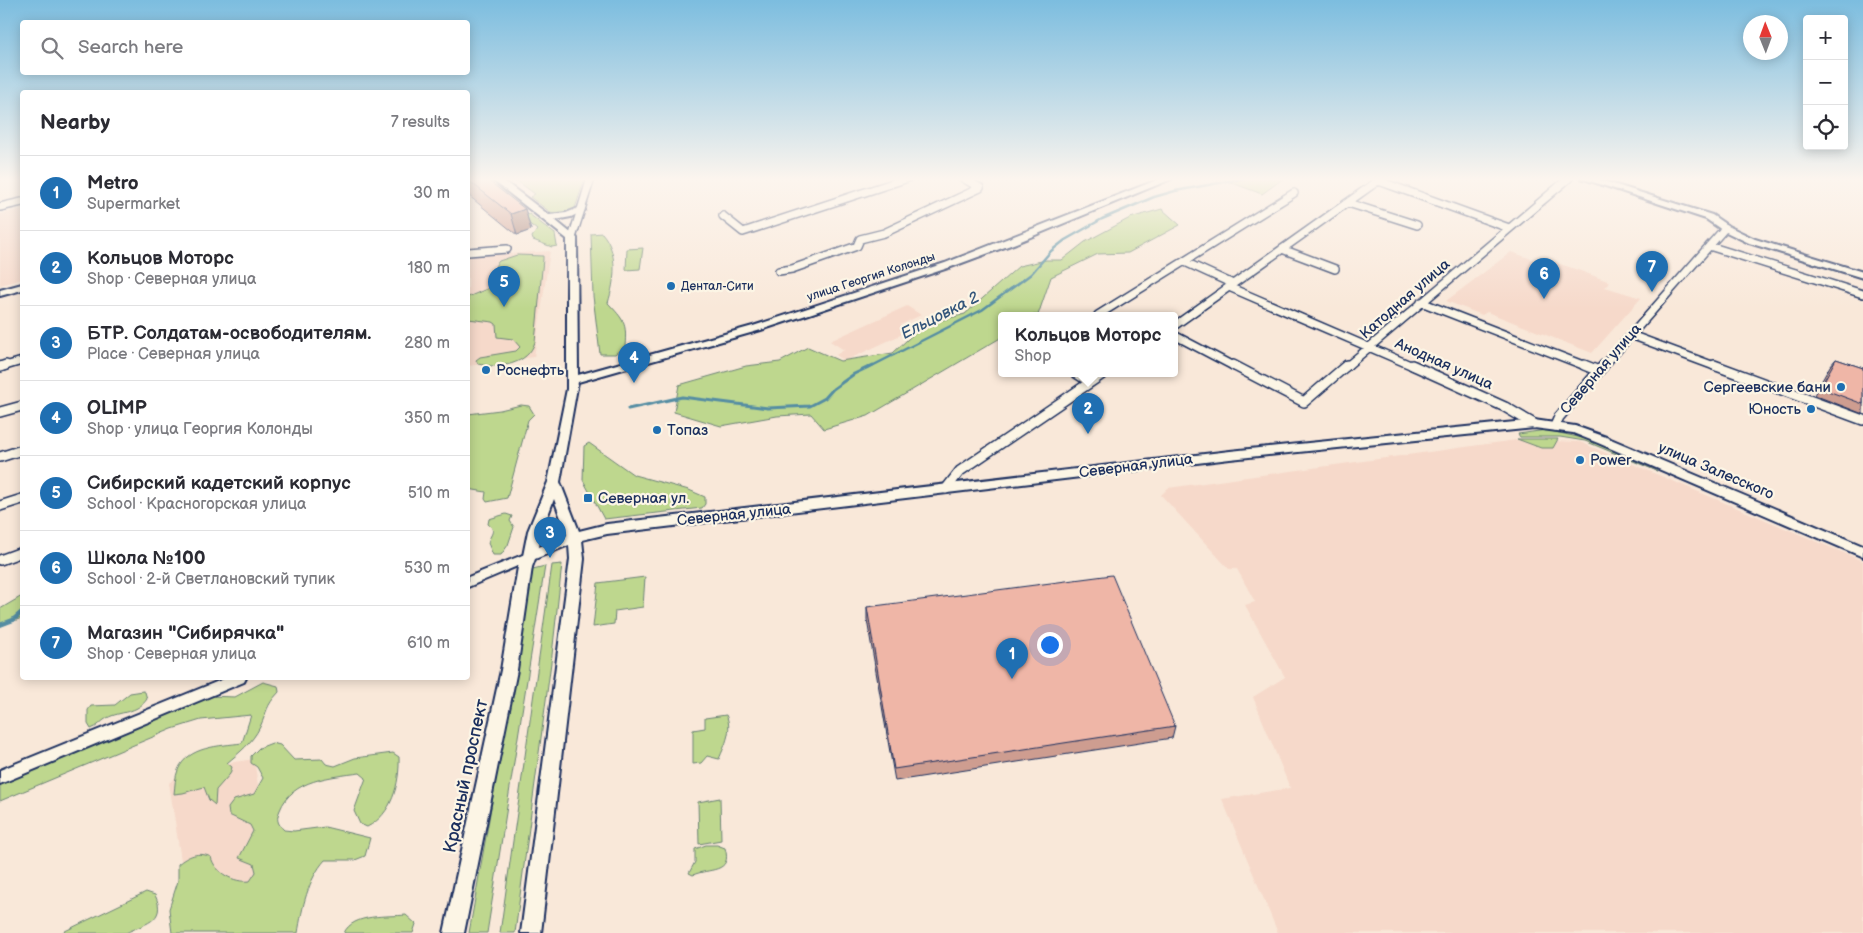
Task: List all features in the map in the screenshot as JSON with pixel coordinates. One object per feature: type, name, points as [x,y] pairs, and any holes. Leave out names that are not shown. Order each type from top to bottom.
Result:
[{"type":"main road","points":[[552,222],[572,238]]},
{"type":"main road","name":"улица Георгия Колонды","points":[[574,380],[721,339],[948,265],[1061,222]]},
{"type":"main road","name":"Красный проспект","points":[[454,933],[509,670],[525,567],[530,556],[534,531],[545,510],[554,482],[574,380],[571,311],[572,238]]},
{"type":"main road","name":"Северная улица","points":[[530,556],[575,537],[596,531],[1230,455],[1534,424],[1555,426]]},
{"type":"main road","name":"улица Залесского","points":[[1555,426],[1575,430],[1602,440],[1863,552]]},
{"type":"main road","points":[[531,933],[577,560],[575,537],[554,482]]},
{"type":"street","points":[[572,238],[577,222]]},
{"type":"street","points":[[731,222],[743,232],[775,222]]},
{"type":"street","points":[[779,271],[792,269],[857,246],[860,238],[884,234],[910,222]]},
{"type":"street","points":[[1103,312],[1248,222]]},
{"type":"street","points":[[1178,323],[1321,222]]},
{"type":"street","points":[[1406,222],[1417,225]]},
{"type":"street","points":[[1492,222],[1509,228]]},
{"type":"street","name":"Катодная улица","points":[[1178,337],[1304,402],[1517,222]]},
{"type":"street","points":[[1716,222],[1752,241],[1863,275]]},
{"type":"street","name":"Северная улица","points":[[1555,426],[1559,417],[1725,228]]},
{"type":"street","points":[[1708,246],[1863,294]]},
{"type":"street","points":[[470,252],[507,249]]},
{"type":"street","points":[[1282,249],[1335,269]]},
{"type":"street","name":"Анодная улица","points":[[1185,262],[1231,286],[1461,386],[1506,407],[1534,424]]},
{"type":"street","points":[[0,292],[20,287]]},
{"type":"street","points":[[1421,302],[1599,371]]},
{"type":"street","points":[[1630,335],[1863,420]]},
{"type":"street","points":[[0,367],[20,362]]},
{"type":"street","points":[[1082,377],[1090,382]]},
{"type":"street","points":[[946,489],[960,471],[1098,377]]},
{"type":"street","points":[[0,412],[20,407]]},
{"type":"street","points":[[0,457],[20,451]]},
{"type":"street","points":[[0,506],[20,499]]},
{"type":"street","points":[[0,560],[20,553]]},
{"type":"street","name":"Северная улица","points":[[470,581],[530,556]]},
{"type":"street","points":[[0,777],[233,680]]},
{"type":"shaded area","points":[[0,222],[20,222],[20,280],[0,285]]},
{"type":"shaded area","points":[[550,251],[534,357],[470,366],[470,257]]},
{"type":"shaded area","points":[[1511,252],[1535,260],[1551,261],[1578,270],[1610,282],[1605,287],[1641,298],[1592,353],[1487,312],[1482,315],[1446,301]]},
{"type":"shaded area","points":[[907,306],[921,315],[900,325],[909,331],[845,361],[836,355],[844,350],[830,341]]},
{"type":"shaded area","points":[[1516,440],[1580,442],[1863,561],[1863,933],[1278,933],[1222,799],[1290,788],[1253,697],[1285,677],[1245,605],[1255,602],[1237,569],[1229,569],[1161,495],[1168,488]]},
{"type":"shaded area","points":[[254,759],[273,883],[247,905],[182,867],[169,783],[176,777],[208,766]]},
{"type":"green space","points":[[527,222],[539,222],[555,234],[557,246],[552,247],[533,240],[532,237],[537,230]]},
{"type":"green space","points":[[1123,222],[1176,222],[1180,225],[1128,253],[1098,254],[1051,277],[1039,312],[998,312],[998,339],[868,416],[824,429],[811,414],[777,416],[721,426],[674,412],[679,385],[746,366],[780,362],[808,347],[840,361],[893,353],[923,325],[965,314],[1019,266],[1046,260],[1062,260],[1085,242]]},
{"type":"green space","points":[[602,233],[611,249],[614,267],[608,303],[621,318],[625,327],[625,346],[615,354],[600,354],[593,296],[591,234]]},
{"type":"green space","points":[[643,248],[640,269],[626,270],[627,249]]},
{"type":"green space","points":[[517,255],[543,256],[535,342],[526,356],[512,363],[495,366],[478,364],[476,360],[480,357],[516,351],[520,347],[513,339],[497,337],[496,324],[493,322],[470,319],[470,296],[489,288],[493,280],[503,275],[504,272],[495,266],[499,261]]},
{"type":"green space","points":[[521,405],[529,406],[534,414],[528,420],[507,498],[487,502],[485,499],[486,492],[470,489],[470,414]]},
{"type":"green space","points":[[1546,430],[1587,439],[1657,471],[1585,441],[1560,437],[1520,437],[1518,434]]},
{"type":"green space","points":[[1517,439],[1558,439],[1553,448],[1541,448]]},
{"type":"green space","points":[[589,443],[634,475],[689,490],[705,497],[705,504],[702,508],[604,519],[583,480],[584,446]]},
{"type":"green space","points":[[506,514],[512,516],[510,521],[514,527],[508,545],[501,555],[493,555],[488,543],[492,531],[491,526],[488,524],[489,519]]},
{"type":"green space","points":[[562,564],[552,655],[515,933],[500,933],[552,565]]},
{"type":"green space","points":[[545,566],[487,933],[469,933],[533,569]]},
{"type":"green space","points":[[645,577],[643,607],[615,611],[614,624],[593,627],[598,583]]},
{"type":"green space","points":[[20,597],[20,619],[0,626],[0,609]]},
{"type":"green space","points":[[263,682],[278,686],[279,692],[269,705],[253,738],[227,763],[232,767],[230,774],[216,790],[215,805],[209,800],[204,787],[174,794],[178,770],[189,756],[197,752],[242,743],[251,715],[201,720],[172,729],[0,801],[0,783],[208,696],[235,697]]},
{"type":"green space","points":[[143,691],[147,699],[143,704],[133,710],[107,718],[91,729],[88,724],[88,710],[91,706],[115,705],[130,693]]},
{"type":"green space","points":[[726,715],[729,726],[726,743],[719,759],[707,756],[701,763],[693,764],[693,730],[705,728],[705,718]]},
{"type":"green space","points":[[272,743],[280,745],[294,760],[322,759],[326,764],[335,766],[355,758],[393,753],[399,757],[398,777],[393,797],[383,815],[367,827],[360,824],[354,811],[366,778],[360,773],[325,778],[303,786],[293,792],[279,813],[278,821],[284,830],[294,831],[325,827],[370,838],[365,856],[355,860],[325,860],[310,885],[298,933],[172,933],[169,909],[178,881],[178,864],[182,861],[197,854],[206,855],[211,857],[213,863],[226,876],[244,881],[250,881],[256,872],[254,864],[239,858],[253,831],[250,825],[229,815],[228,808],[234,800],[254,794],[263,778],[257,767],[251,763],[251,756],[259,748]]},
{"type":"green space","points":[[720,798],[721,840],[699,844],[698,802]]},
{"type":"green space","points":[[706,845],[717,845],[725,848],[727,856],[725,862],[718,869],[693,875],[689,873],[695,862],[695,849]]},
{"type":"green space","points":[[146,892],[155,895],[158,911],[156,917],[146,924],[126,933],[61,933]]},
{"type":"green space","points":[[406,915],[416,924],[413,933],[344,933],[355,922],[363,919]]},
{"type":"building","name":"Сергеевские бани","points":[[1836,359],[1863,368],[1863,404],[1820,388]]},
{"type":"building","points":[[1112,575],[1175,726],[894,769],[867,607]]},
{"type":"waterway","name":"Ельцовка 2","points":[[870,367],[982,310],[1031,274],[1051,251],[1065,240],[1098,222]]},
{"type":"waterway","name":"Ельцовка 2","points":[[628,409],[682,397],[768,408],[810,406],[825,398],[833,389],[854,374],[873,365]]},
{"type":"waterway","name":"Ельцовка 2","points":[[0,625],[13,620],[20,614]]},
{"type":"place","name":"Дентал-Сити","points":[[671,286]]},
{"type":"place","name":"Магазин \"Сибирячка\"","points":[[1652,292]]},
{"type":"place","name":"Школа №100","points":[[1544,299]]},
{"type":"place","name":"Сибирский кадетский корпус","points":[[504,307]]},
{"type":"place","name":"Роснефть","points":[[486,370]]},
{"type":"place","name":"OLIMP","points":[[634,383]]},
{"type":"place","name":"Сергеевские бани","points":[[1841,387]]},
{"type":"place","name":"Юность","points":[[1811,409]]},
{"type":"place","name":"Топаз","points":[[657,430]]},
{"type":"place","name":"Кольцов Моторс","points":[[1088,434]]},
{"type":"place","name":"Power","points":[[1580,460]]},
{"type":"place","name":"Северная ул.","points":[[588,498]]},
{"type":"place","name":"БТР. Солдатам-освободителям.","points":[[550,558]]},
{"type":"place","name":"Metro","points":[[1012,679]]}]
